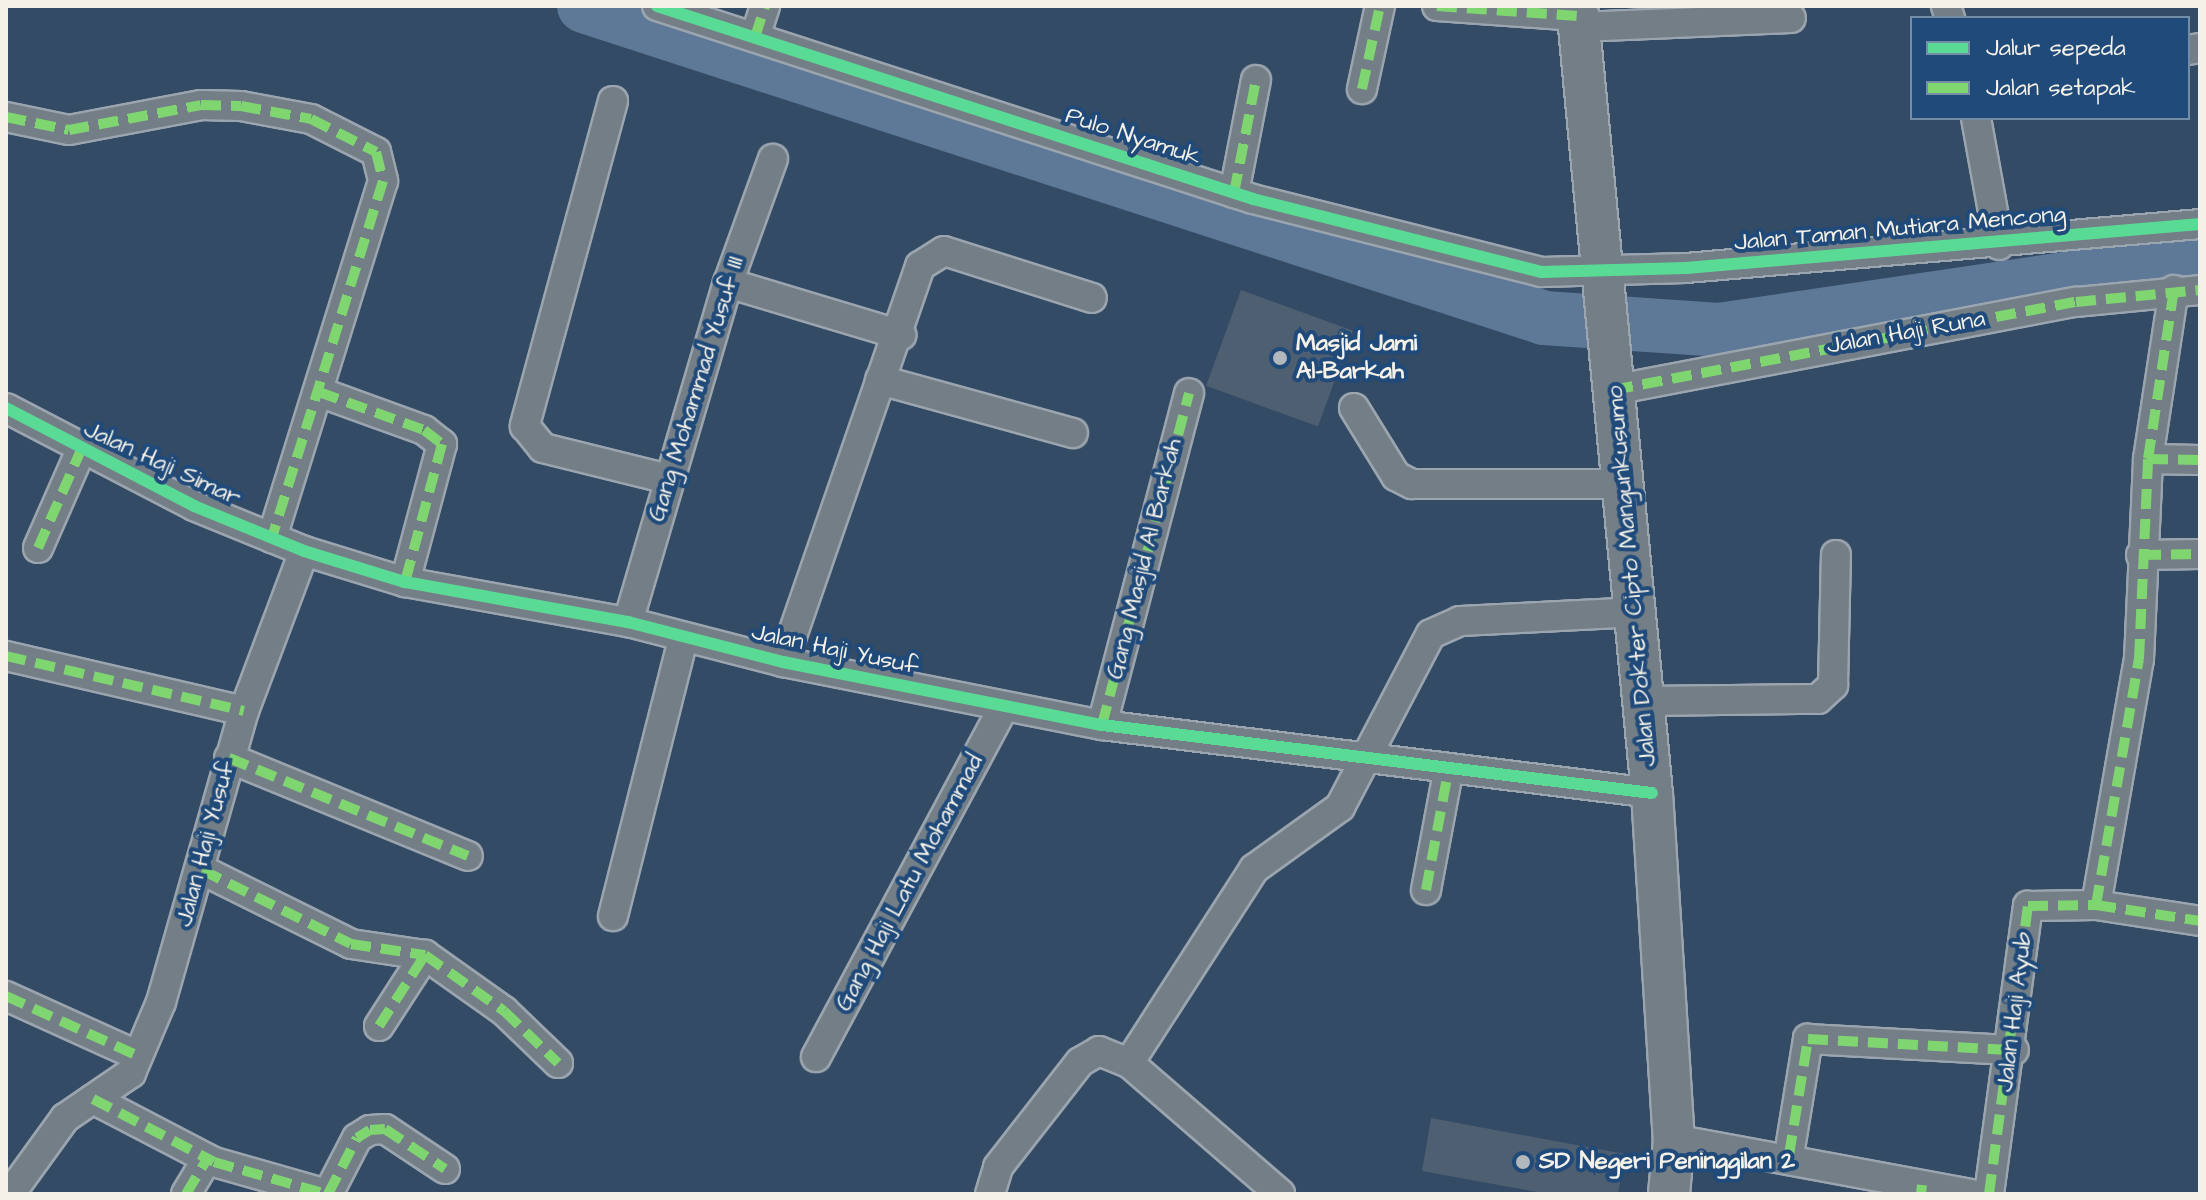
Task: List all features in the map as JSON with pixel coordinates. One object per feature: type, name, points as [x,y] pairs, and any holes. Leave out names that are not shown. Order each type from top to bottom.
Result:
[{"type":"main road","name":"Jalan Dokter Cipto Mangunkusumo","points":[[1578,16],[1652,793],[1674,1139],[1669,1194]]},
{"type":"street","name":"Pulo Nyamuk","points":[[657,6],[1234,193],[1605,288]]},
{"type":"street","points":[[755,37],[765,6]]},
{"type":"street","points":[[1362,89],[1380,6]]},
{"type":"street","points":[[1437,6],[1578,16],[1791,18]]},
{"type":"street","points":[[1234,193],[1256,80]]},
{"type":"street","points":[[613,101],[525,426],[543,448],[668,479]]},
{"type":"street","points":[[6,117],[69,130],[232,105],[289,112],[365,142],[381,163],[383,181],[272,538]]},
{"type":"street","name":"Jalan Taman Mutiara Mencong","points":[[1976,120],[1999,245]]},
{"type":"street","name":"Gang Mohammad Yusuf III","points":[[628,622],[728,283],[773,159]]},
{"type":"street","name":"Jalan Taman Mutiara Mencong","points":[[1605,288],[2200,224]]},
{"type":"street","name":"Jalan Haji Yusuf","points":[[783,662],[880,380],[901,335],[920,266],[936,251],[1092,298]]},
{"type":"street","points":[[728,283],[901,335]]},
{"type":"street","points":[[2096,905],[2139,659],[2141,555],[2148,459],[2187,290]]},
{"type":"street","name":"Jalan Haji Runa","points":[[1612,372],[1834,345],[2187,290]]},
{"type":"street","points":[[880,380],[1073,433]]},
{"type":"street","points":[[319,392],[424,430],[442,444],[405,582]]},
{"type":"street","name":"Gang Masjid Al Barkah","points":[[1102,725],[1189,393]]},
{"type":"street","name":"Jalan Haji Simar","points":[[6,408],[81,450],[304,551]]},
{"type":"street","points":[[1354,408],[1396,476],[1412,484],[1622,484]]},
{"type":"street","points":[[38,548],[81,450]]},
{"type":"street","points":[[2148,459],[2200,460]]},
{"type":"street","name":"Jalan Haji Yusuf","points":[[10,1194],[48,1136],[93,1099],[116,1088],[136,1055],[161,1002],[202,870],[229,758],[304,551],[405,582],[628,622],[681,647],[783,662],[1003,708],[1362,764],[1652,793]]},
{"type":"street","points":[[2141,555],[2200,554]]},
{"type":"street","points":[[1644,701],[1806,701],[1825,694],[1833,685],[1836,555]]},
{"type":"street","points":[[1129,1063],[1254,869],[1331,815],[1362,764],[1422,648],[1441,627],[1635,612]]},
{"type":"street","points":[[613,916],[681,647]]},
{"type":"street","points":[[6,656],[244,711]]},
{"type":"street","name":"Gang Haji Latu Mohammad","points":[[816,1057],[1003,708]]},
{"type":"street","points":[[229,758],[468,856]]},
{"type":"street","points":[[1426,890],[1448,772]]},
{"type":"street","points":[[202,870],[351,944],[425,955],[504,1011],[558,1063]]},
{"type":"street","name":"Jalan Haji Ayub","points":[[1989,1194],[2014,1050],[2027,907],[2096,905],[2200,921]]},
{"type":"street","points":[[379,1026],[425,955]]},
{"type":"street","points":[[6,996],[136,1055]]},
{"type":"street","points":[[1789,1155],[1808,1039],[2014,1050]]},
{"type":"street","points":[[990,1194],[998,1167],[1080,1062],[1099,1051],[1129,1063],[1280,1194]]},
{"type":"street","points":[[93,1099],[207,1159],[327,1194],[357,1138],[370,1130],[385,1129],[445,1169]]},
{"type":"street","points":[[1674,1139],[1789,1155],[1922,1189],[1971,1194]]},
{"type":"street","points":[[186,1194],[207,1159]]},
{"type":"building","name":"Masjid Jami Al-Barkah","points":[[1241,290],[1353,331],[1318,427],[1206,386]]},
{"type":"building","name":"SD Negeri Peninggilan 2","points":[[1431,1118],[1625,1154],[1618,1194],[1548,1194],[1422,1171]]},
{"type":"waterway","points":[[584,6],[1544,318],[1719,330],[2200,259]]},
{"type":"marked path","points":[[755,37],[765,6]]},
{"type":"marked path","points":[[1362,89],[1380,6]]},
{"type":"marked path","points":[[1437,6],[1578,16]]},
{"type":"marked path","points":[[1234,193],[1256,80]]},
{"type":"marked path","points":[[6,117],[69,130],[201,105],[241,106],[311,119],[376,152],[383,181],[272,538]]},
{"type":"marked path","points":[[2096,905],[2139,659],[2148,459],[2174,290]]},
{"type":"marked path","points":[[1613,390],[2076,302],[2200,290]]},
{"type":"marked path","points":[[319,392],[424,430],[442,444],[405,582]]},
{"type":"marked path","points":[[1102,725],[1189,393]]},
{"type":"marked path","points":[[38,548],[81,450]]},
{"type":"marked path","points":[[2148,459],[2200,460]]},
{"type":"marked path","points":[[2141,555],[2200,554]]},
{"type":"marked path","points":[[6,656],[244,711]]},
{"type":"marked path","points":[[229,758],[468,856]]},
{"type":"marked path","points":[[1426,890],[1448,772]]},
{"type":"marked path","points":[[202,870],[351,944],[425,955],[504,1011],[558,1063]]},
{"type":"marked path","points":[[1989,1194],[2028,906],[2096,905],[2200,921]]},
{"type":"marked path","points":[[379,1026],[425,955]]},
{"type":"marked path","points":[[6,996],[136,1055]]},
{"type":"marked path","points":[[1789,1155],[1808,1039],[2014,1050]]},
{"type":"marked path","points":[[93,1099],[214,1162],[326,1194]]},
{"type":"marked path","points":[[328,1194],[357,1138],[370,1130],[385,1129],[445,1169]]},
{"type":"marked path","points":[[186,1194],[207,1159]]},
{"type":"marked path","points":[[1921,1194],[1922,1185]]},
{"type":"cycle path","points":[[657,6],[1253,199],[1542,272],[1686,268],[2200,224]]},
{"type":"cycle path","points":[[6,408],[194,506],[304,551],[405,582],[628,622],[783,662],[1102,725],[1652,793]]},
{"type":"place","name":"Masjid Jami Al-Barkah","points":[[1280,358]]},
{"type":"place","name":"SD Negeri Peninggilan 2","points":[[1523,1162]]}]
